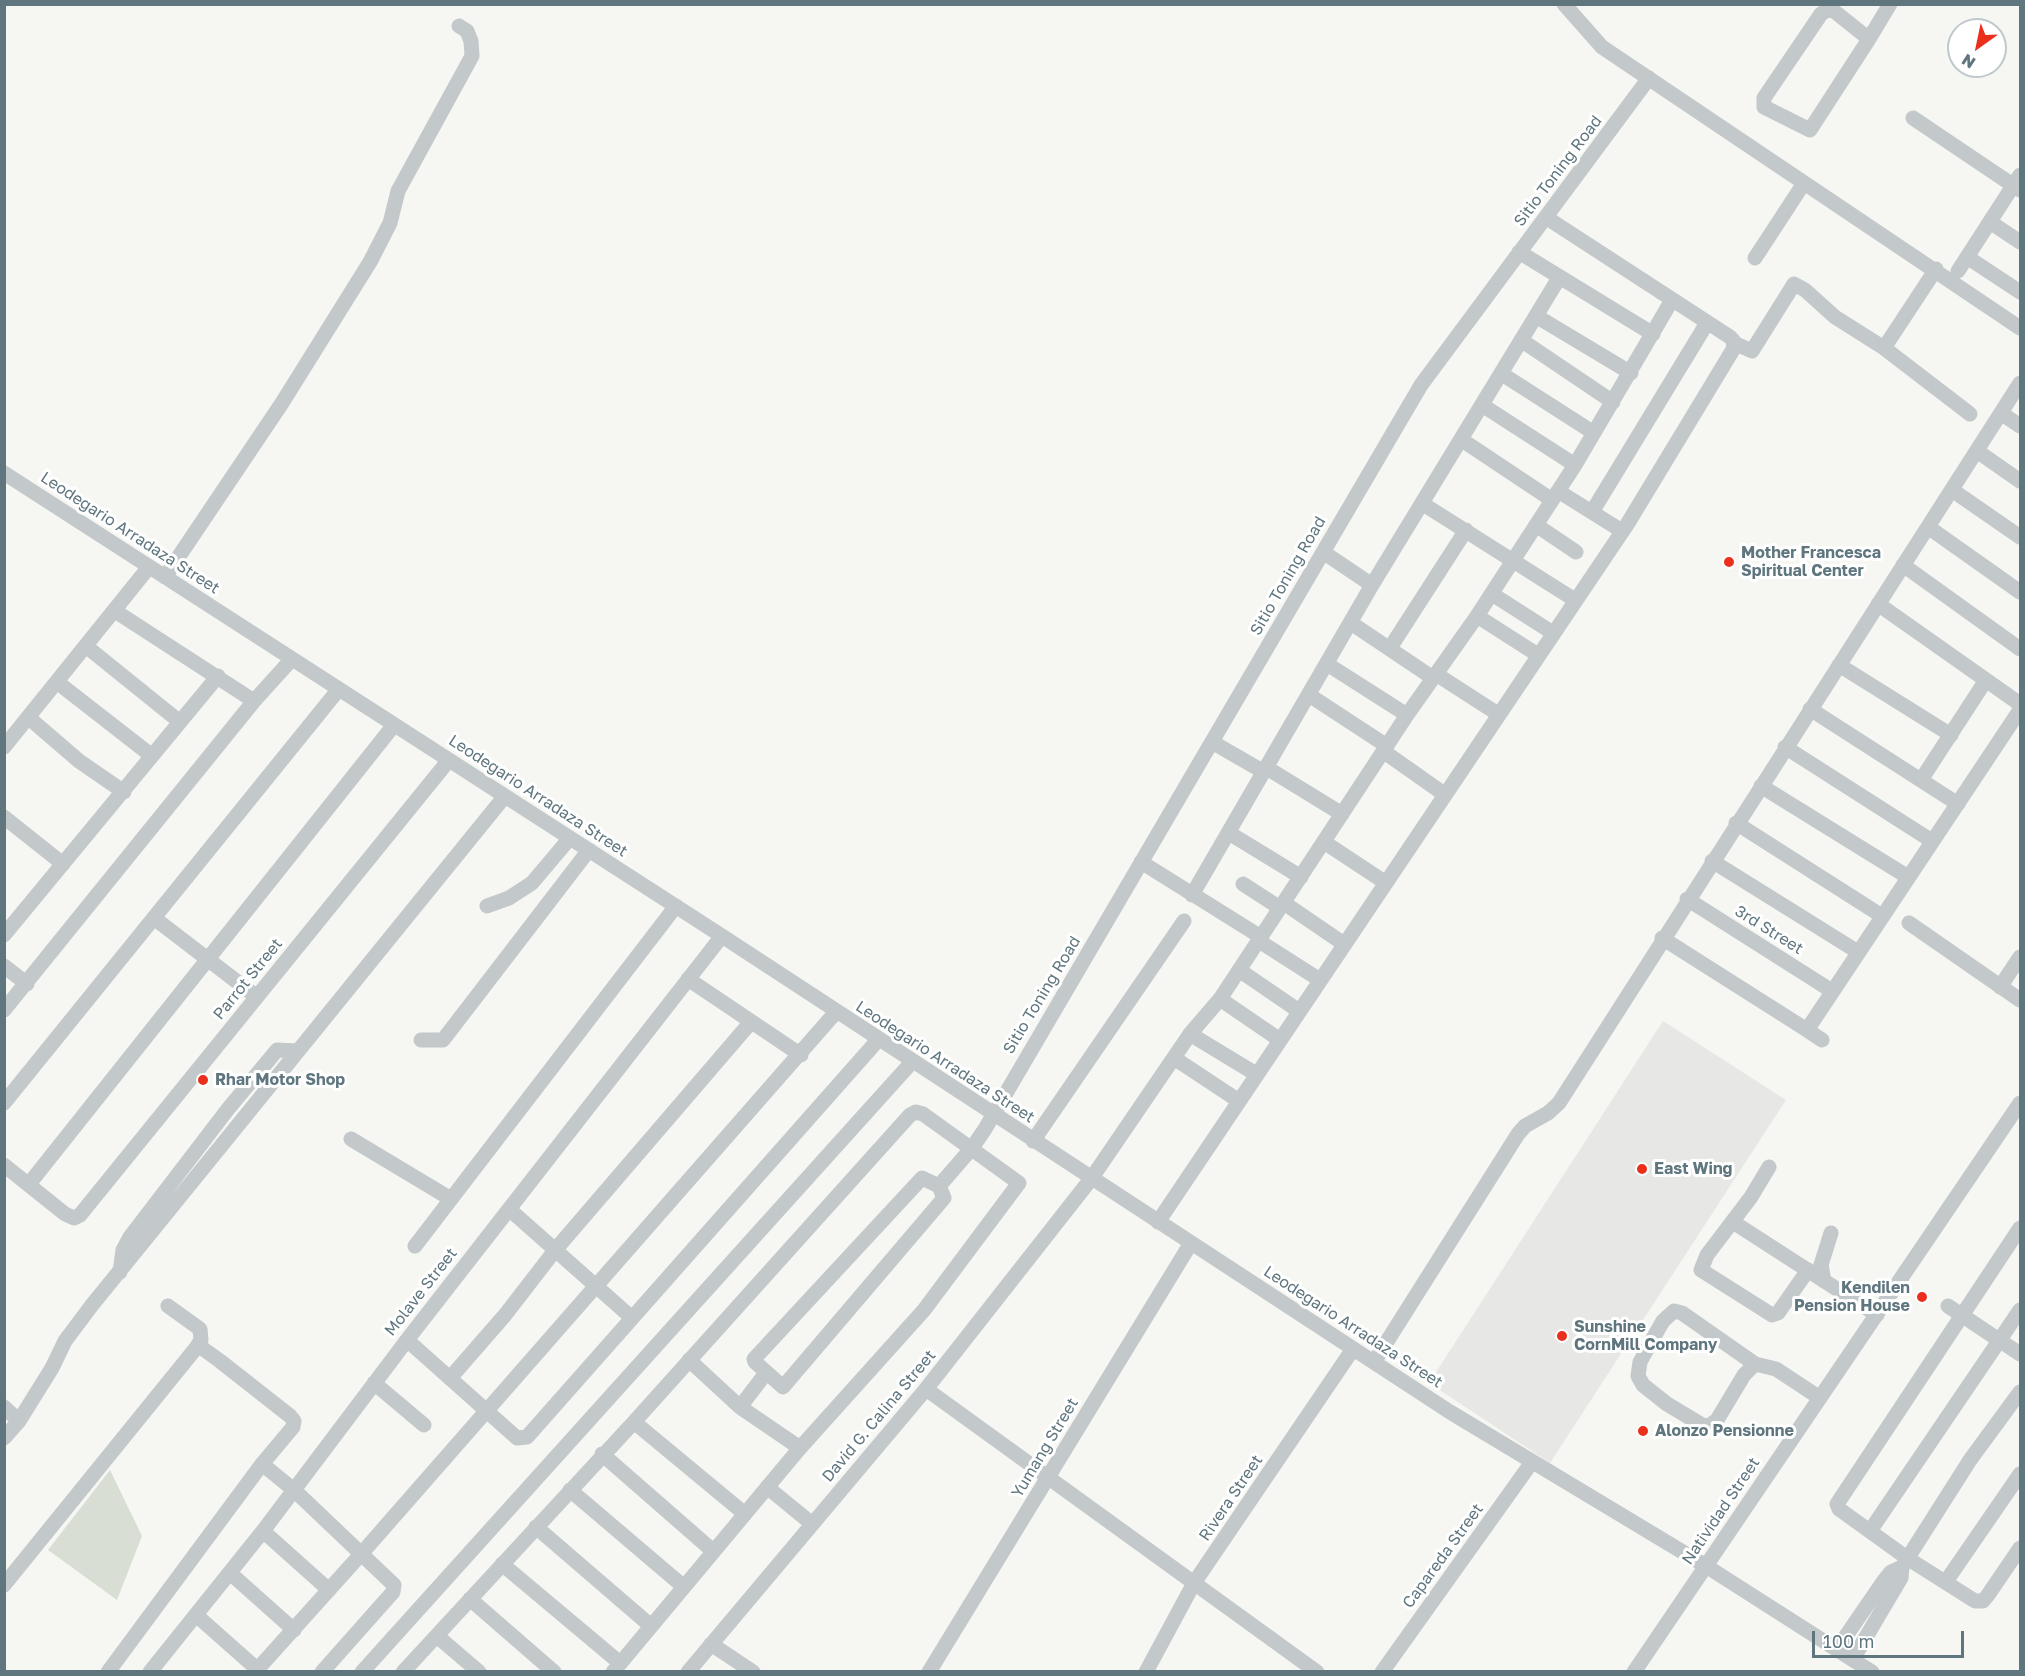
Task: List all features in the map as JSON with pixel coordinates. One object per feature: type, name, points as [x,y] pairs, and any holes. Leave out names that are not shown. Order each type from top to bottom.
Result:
[{"type":"street","points":[[1564,4],[1602,47],[1803,183],[1936,269],[2020,328]]},
{"type":"street","points":[[1869,39],[1826,7],[1764,98],[1763,104],[1768,111],[1810,130],[1869,39],[1890,4]]},
{"type":"street","points":[[165,577],[282,403],[370,262],[390,223],[398,191],[472,56],[471,40],[467,32],[459,26]]},
{"type":"street","name":"Sitio Toning Road","points":[[939,1186],[972,1148],[992,1115],[1421,385],[1649,78]]},
{"type":"street","points":[[1913,118],[2018,184],[1958,271]]},
{"type":"street","points":[[1755,258],[1803,183]]},
{"type":"street","points":[[1547,218],[1730,337],[1734,343],[1752,351],[1794,284],[1805,290],[1835,317],[1884,348],[1970,414]]},
{"type":"street","points":[[1990,222],[2020,242]]},
{"type":"street","points":[[1519,252],[1653,334]]},
{"type":"street","points":[[1967,256],[2020,292]]},
{"type":"street","points":[[1884,348],[1936,269]]},
{"type":"street","points":[[1192,895],[1372,585],[1424,504],[1559,278]]},
{"type":"street","name":"David G. Calina Street","points":[[688,1671],[926,1389],[1091,1179],[1190,1034],[1220,999],[1407,715],[1492,594],[1575,465],[1672,300]]},
{"type":"street","points":[[1536,316],[1631,373]]},
{"type":"street","points":[[1592,512],[1707,323]]},
{"type":"street","points":[[1521,340],[1613,402]]},
{"type":"street","points":[[1158,1222],[1622,531],[1734,343]]},
{"type":"street","points":[[1502,374],[1594,433]]},
{"type":"street","points":[[1374,1362],[1518,1134],[1525,1126],[1548,1113],[1559,1103],[1662,938],[2020,383]]},
{"type":"street","points":[[1482,405],[1575,465]]},
{"type":"street","points":[[2001,413],[2020,426]]},
{"type":"street","points":[[1462,440],[1555,495],[1592,512],[1622,531]]},
{"type":"street","points":[[1977,451],[2020,481]]},
{"type":"street","name":"Leodegario Arradaza Street","points":[[4,473],[676,906],[992,1115],[1353,1349],[1872,1671]]},
{"type":"street","points":[[1952,490],[2020,537]]},
{"type":"street","points":[[1424,504],[1575,600]]},
{"type":"street","points":[[1536,525],[1576,552]]},
{"type":"street","points":[[1928,527],[2020,592]]},
{"type":"street","points":[[1390,648],[1466,530]]},
{"type":"street","points":[[1323,552],[1372,585]]},
{"type":"street","points":[[1903,565],[2020,649]]},
{"type":"street","points":[[4,747],[87,647],[149,567]]},
{"type":"street","points":[[1492,594],[1553,633]]},
{"type":"street","points":[[1878,604],[2020,704]]},
{"type":"street","points":[[115,612],[254,701]]},
{"type":"street","points":[[1477,616],[1538,655]]},
{"type":"street","points":[[1351,623],[1498,714]]},
{"type":"street","points":[[87,647],[180,722]]},
{"type":"street","points":[[4,1010],[254,701],[292,659]]},
{"type":"street","points":[[1327,664],[1407,715]]},
{"type":"street","points":[[1839,665],[1951,735]]},
{"type":"street","points":[[4,935],[218,676]]},
{"type":"street","points":[[1921,780],[1986,680]]},
{"type":"street","points":[[57,682],[152,756]]},
{"type":"street","points":[[4,1103],[339,689]]},
{"type":"street","points":[[1309,695],[1385,748],[1444,794]]},
{"type":"street","points":[[1810,709],[1958,804]]},
{"type":"street","points":[[29,718],[80,761],[124,792]]},
{"type":"street","points":[[1807,1030],[1932,841],[2018,719]]},
{"type":"street","points":[[4,1165],[29,1184],[394,725]]},
{"type":"street","points":[[1212,742],[1342,814]]},
{"type":"street","points":[[1785,747],[1932,841]]},
{"type":"street","name":"Parrot Street","points":[[29,1184],[74,1218],[84,1211],[449,760]]},
{"type":"street","points":[[1761,786],[1908,877]]},
{"type":"street","points":[[4,1438],[19,1421],[52,1368],[65,1341],[120,1272],[129,1253],[225,1144],[297,1051],[505,796]]},
{"type":"street","points":[[4,817],[63,864]]},
{"type":"street","points":[[1736,823],[1882,916]]},
{"type":"street","points":[[1229,833],[1301,877]]},
{"type":"street","points":[[487,906],[509,898],[532,883],[570,838]]},
{"type":"street","points":[[1324,842],[1386,883]]},
{"type":"street","points":[[421,1040],[443,1040],[589,850]]},
{"type":"street","points":[[1712,861],[1858,952]]},
{"type":"street","points":[[1141,862],[1320,980]]},
{"type":"street","points":[[1243,884],[1344,944]]},
{"type":"street","name":"3rd Street","points":[[1687,900],[1832,991]]},
{"type":"street","points":[[415,1246],[676,906]]},
{"type":"street","points":[[154,918],[257,997]]},
{"type":"street","points":[[1033,1141],[1184,921]]},
{"type":"street","points":[[1909,923],[2020,1000]]},
{"type":"street","name":"Molave Street","points":[[150,1671],[230,1573],[407,1340],[722,936]]},
{"type":"street","points":[[1662,938],[1822,1040]]},
{"type":"street","points":[[2000,987],[2020,957]]},
{"type":"street","points":[[4,966],[27,984]]},
{"type":"street","points":[[1239,970],[1299,1011]]},
{"type":"street","points":[[688,979],[801,1055]]},
{"type":"street","points":[[1220,999],[1280,1040]]},
{"type":"street","points":[[196,1615],[256,1670],[362,1554],[596,1285],[801,1055],[836,1011]]},
{"type":"street","points":[[451,1377],[506,1316],[556,1250],[751,1022]]},
{"type":"street","points":[[1190,1034],[1257,1074]]},
{"type":"street","points":[[407,1340],[517,1438],[527,1437],[878,1040]]},
{"type":"street","points":[[129,1253],[130,1237],[261,1069],[277,1050],[297,1051]]},
{"type":"street","points":[[1174,1058],[1239,1101]]},
{"type":"street","points":[[362,1671],[912,1062]]},
{"type":"street","points":[[261,1069],[268,1090]]},
{"type":"street","name":"Natividad Street","points":[[1634,1671],[2020,1103]]},
{"type":"street","points":[[225,1144],[228,1109]]},
{"type":"street","points":[[403,1671],[437,1635],[501,1564],[570,1490],[602,1454],[634,1422],[910,1115],[916,1112],[923,1114],[1019,1183],[924,1310],[800,1448],[616,1667],[501,1564]]},
{"type":"street","points":[[351,1139],[451,1199]]},
{"type":"street","points":[[1769,1167],[1702,1263],[1701,1270],[1772,1315],[1778,1313],[1808,1270]]},
{"type":"street","points":[[922,1178],[939,1186],[944,1195],[942,1201],[783,1387],[754,1362],[754,1359],[922,1178]]},
{"type":"street","points":[[509,1209],[632,1318]]},
{"type":"street","points":[[1732,1222],[1877,1315]]},
{"type":"street","points":[[2020,1228],[1837,1504],[1839,1509],[1870,1531],[1904,1562],[1947,1580],[1975,1601],[1983,1601],[2020,1548]]},
{"type":"street","points":[[1824,1281],[1821,1265],[1832,1233]]},
{"type":"street","name":"Yumang Street","points":[[929,1671],[1191,1243]]},
{"type":"street","points":[[4,1585],[201,1340],[200,1329],[168,1306]]},
{"type":"street","points":[[1948,1306],[2020,1354]]},
{"type":"street","points":[[1870,1531],[2020,1310]]},
{"type":"street","points":[[1755,1364],[1744,1375],[1718,1420],[1709,1426],[1702,1425],[1667,1404],[1644,1385],[1638,1376],[1640,1362],[1651,1342],[1663,1322],[1674,1311],[1682,1313],[1755,1364],[1776,1369],[1820,1398]]},
{"type":"street","points":[[108,1671],[262,1464],[293,1427],[294,1419],[220,1360],[196,1348]]},
{"type":"street","name":"Rivera Street","points":[[1146,1671],[1194,1583],[1353,1349]]},
{"type":"street","points":[[689,1360],[740,1407],[800,1448]]},
{"type":"street","points":[[740,1407],[766,1373]]},
{"type":"street","points":[[374,1383],[424,1425]]},
{"type":"street","points":[[926,1389],[1317,1671]]},
{"type":"street","points":[[1837,1649],[1883,1582],[1904,1562],[1970,1460],[2020,1392]]},
{"type":"street","points":[[4,1407],[19,1421]]},
{"type":"street","points":[[634,1422],[745,1514]]},
{"type":"street","points":[[602,1454],[713,1551]]},
{"type":"street","name":"Capareda Street","points":[[1382,1671],[1532,1462]]},
{"type":"street","points":[[262,1464],[294,1490],[392,1581],[394,1588],[322,1671]]},
{"type":"street","points":[[1947,1580],[2020,1474]]},
{"type":"street","points":[[769,1485],[814,1521]]},
{"type":"street","points":[[570,1490],[684,1587]]},
{"type":"street","points":[[536,1527],[651,1626]]},
{"type":"street","points":[[262,1531],[328,1590]]},
{"type":"street","points":[[1853,1659],[1901,1578],[1904,1562]]},
{"type":"street","points":[[230,1573],[294,1630]]},
{"type":"street","points":[[470,1599],[554,1671]]},
{"type":"street","points":[[437,1635],[479,1671]]},
{"type":"street","points":[[711,1644],[753,1671]]},
{"type":"shaded area","points":[[1663,1021],[1786,1100],[1550,1463],[1429,1383]]},
{"type":"shaded area","points":[[110,1470],[142,1536],[117,1600],[48,1550]]},
{"type":"place","name":"Mother Francesca Spiritual Center","points":[[1729,562]]},
{"type":"place","name":"Rhar Motor Shop","points":[[203,1080]]},
{"type":"place","name":"East Wing","points":[[1642,1169]]},
{"type":"place","name":"Kendilen Pension House","points":[[1922,1297]]},
{"type":"place","name":"Sunshine CornMill Company","points":[[1562,1336]]},
{"type":"place","name":"Alonzo Pensionne","points":[[1643,1431]]}]
